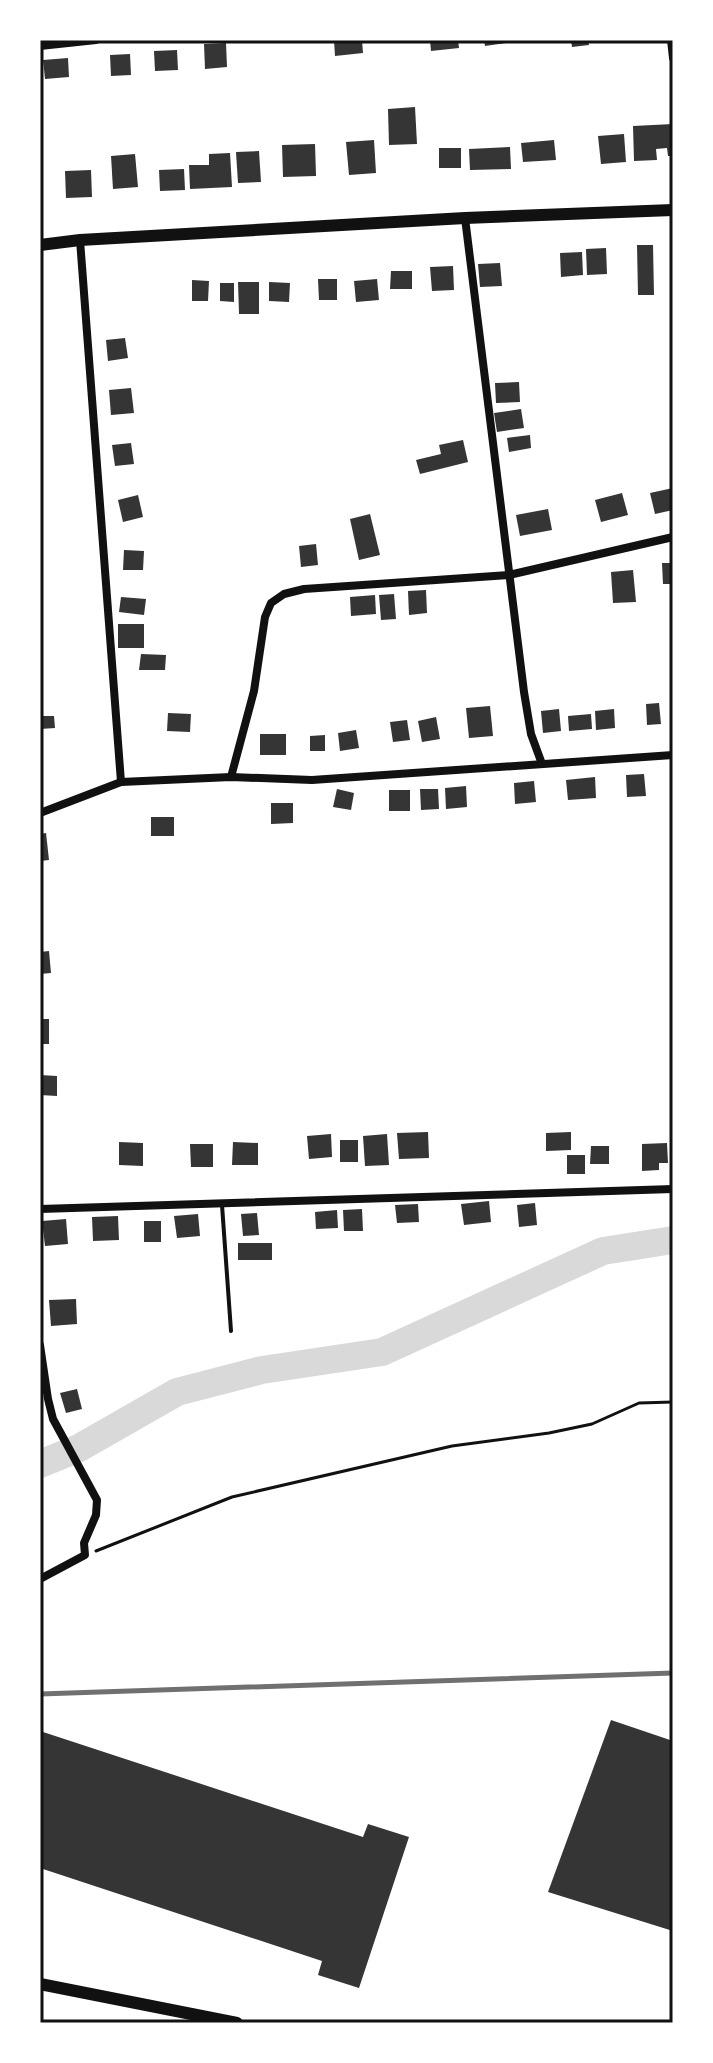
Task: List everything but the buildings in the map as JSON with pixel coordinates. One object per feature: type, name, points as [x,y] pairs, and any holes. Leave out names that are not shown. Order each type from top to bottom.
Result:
[{"type":"main road","points":[[40,245],[80,240],[465,218],[673,210]]},
{"type":"main road","points":[[40,1984],[237,2023]]},
{"type":"street","points":[[40,46],[96,40]]},
{"type":"street","points":[[671,40],[673,58]]},
{"type":"street","points":[[465,218],[531,734],[542,764]]},
{"type":"street","points":[[80,240],[121,782]]},
{"type":"street","points":[[231,777],[254,691],[265,617],[271,603],[284,594],[304,589],[509,575],[673,537]]},
{"type":"street","points":[[40,813],[121,782],[231,777],[312,780],[673,755]]},
{"type":"street","points":[[40,1209],[673,1189]]},
{"type":"street","points":[[40,1345],[53,1419],[97,1500],[96,1515],[84,1543],[85,1555],[40,1579]]},
{"type":"lane","points":[[222,1203],[231,1331]]},
{"type":"path","points":[[85,1555],[232,1497],[452,1446],[592,1424],[639,1403],[673,1402]]},
{"type":"waterway","points":[[40,1464],[79,1448],[177,1392],[262,1370],[382,1352],[603,1251],[673,1240]]},
{"type":"railway","points":[[40,1694],[673,1673]]}]
